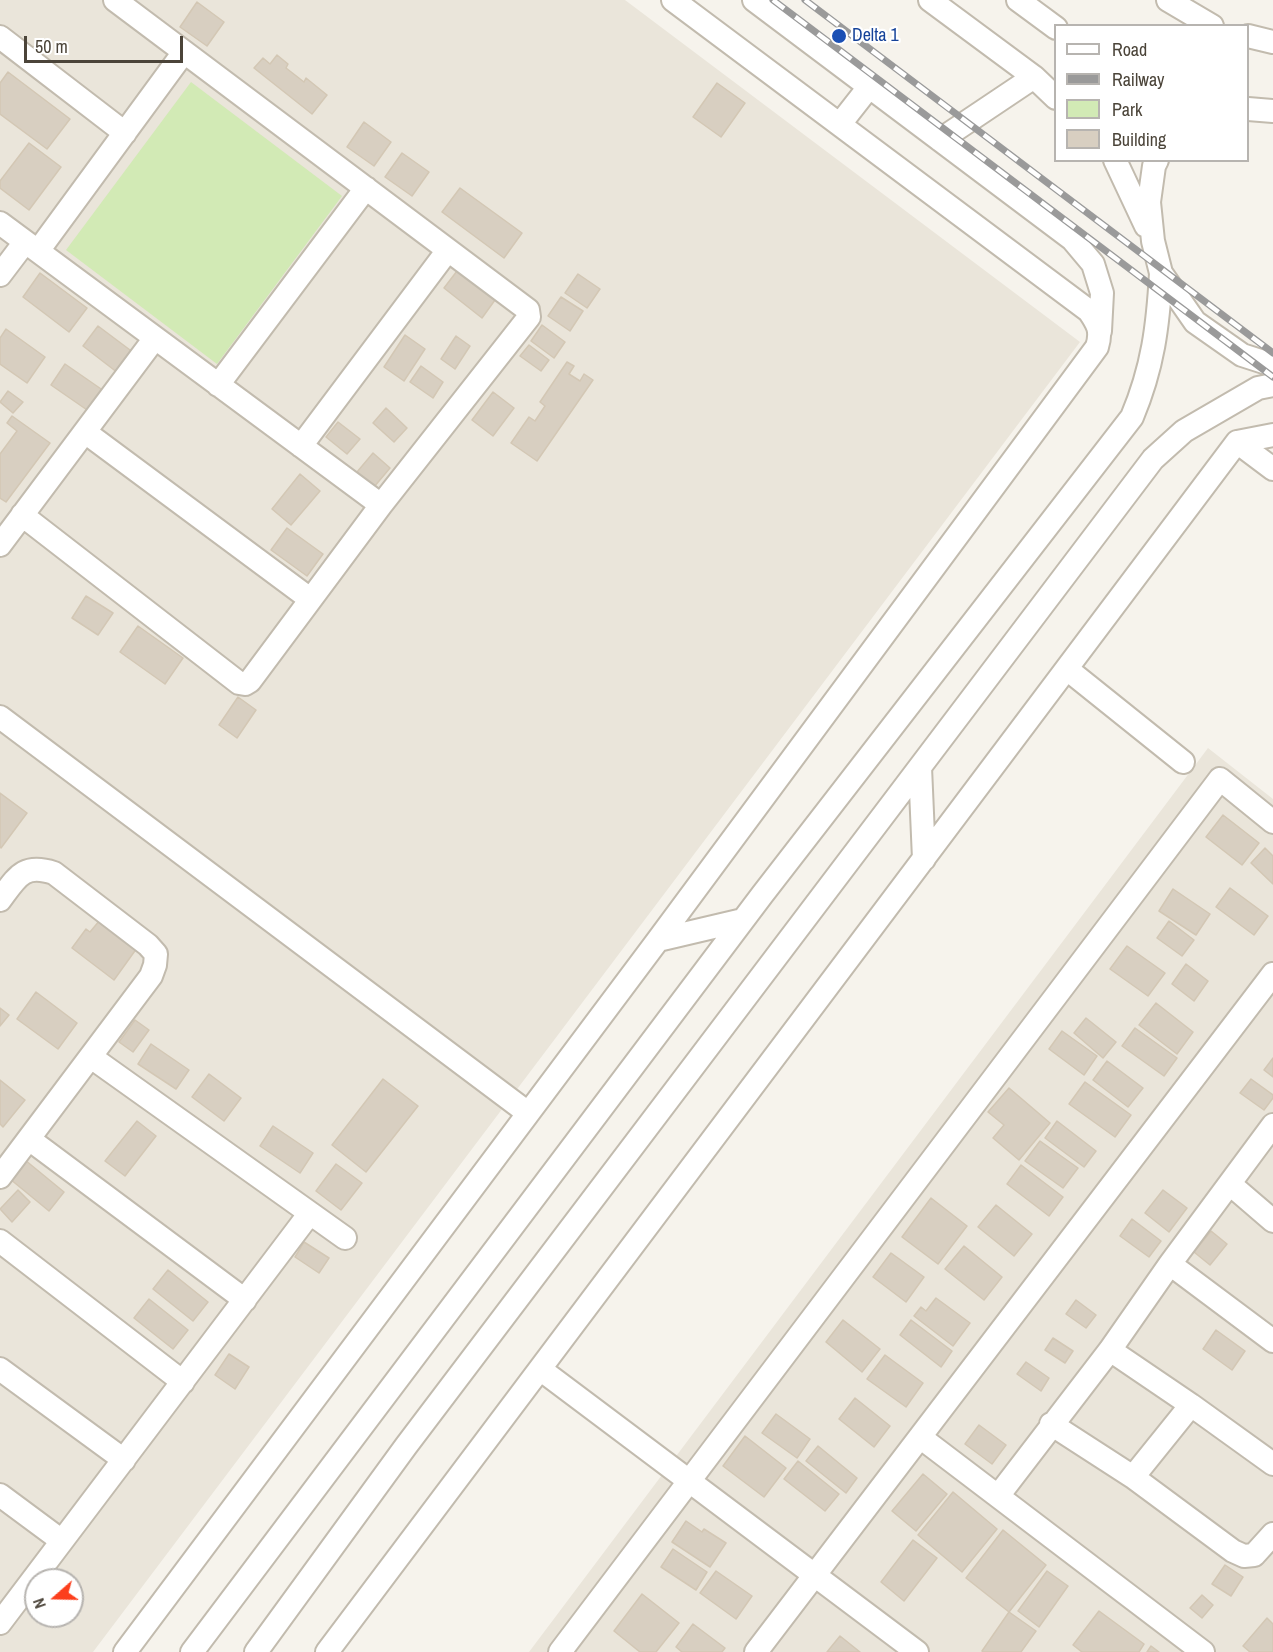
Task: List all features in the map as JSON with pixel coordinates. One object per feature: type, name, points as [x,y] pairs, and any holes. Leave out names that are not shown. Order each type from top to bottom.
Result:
[{"type":"street","points":[[22,515],[242,684],[250,681],[381,506],[529,317],[528,310],[115,0]]},
{"type":"street","points":[[674,0],[1089,311],[1100,336]]},
{"type":"street","points":[[125,1652],[658,940],[1097,346],[1100,336],[1102,293],[1094,264],[1072,239],[753,0]]},
{"type":"street","points":[[930,0],[1034,77],[1054,96]]},
{"type":"street","points":[[1018,0],[1054,27]]},
{"type":"street","points":[[1168,0],[1209,24]]},
{"type":"street","points":[[1249,36],[1273,42]]},
{"type":"street","points":[[0,37],[125,133]]},
{"type":"street","points":[[0,275],[31,246],[125,133],[184,52]]},
{"type":"street","points":[[940,140],[1034,77]]},
{"type":"street","points":[[840,124],[869,87]]},
{"type":"street","points":[[1249,109],[1273,111]]},
{"type":"street","points":[[1116,162],[1154,241]]},
{"type":"street","points":[[192,1652],[743,920],[1132,417],[1146,384],[1159,320],[1161,273],[1149,202],[1156,162]]},
{"type":"street","points":[[218,385],[366,188]]},
{"type":"street","points":[[0,223],[381,506]]},
{"type":"street","points":[[301,446],[448,250]]},
{"type":"street","points":[[1161,273],[1195,322],[1242,354],[1273,365]]},
{"type":"street","points":[[0,544],[155,338]]},
{"type":"street","points":[[256,1652],[406,1446],[1153,459],[1184,431],[1258,388],[1273,385]]},
{"type":"street","points":[[85,432],[310,599]]},
{"type":"street","points":[[306,1652],[331,1647],[1238,442],[1273,435]]},
{"type":"street","points":[[1238,442],[1273,469]]},
{"type":"street","points":[[1067,669],[1183,762]]},
{"type":"street","points":[[0,717],[528,1113]]},
{"type":"street","points":[[920,767],[924,859]]},
{"type":"street","points":[[560,1652],[1220,779],[1273,822]]},
{"type":"street","points":[[0,900],[17,877],[28,869],[41,869],[54,873],[148,945],[156,954],[151,976],[0,1177]]},
{"type":"street","points":[[658,940],[743,920]]},
{"type":"street","points":[[756,1652],[1272,977]]},
{"type":"street","points":[[91,1057],[345,1238]]},
{"type":"street","points":[[998,1497],[1051,1424],[1110,1350],[1170,1264],[1273,1125]]},
{"type":"street","points":[[29,1139],[244,1300]]},
{"type":"street","points":[[1230,1184],[1273,1221]]},
{"type":"street","points":[[0,1622],[310,1214]]},
{"type":"street","points":[[0,1241],[183,1382]]},
{"type":"street","points":[[1170,1264],[1273,1341]]},
{"type":"street","points":[[1110,1350],[1273,1464]]},
{"type":"street","points":[[0,1369],[124,1460]]},
{"type":"street","points":[[540,1369],[917,1652]]},
{"type":"street","points":[[1133,1477],[1191,1405]]},
{"type":"street","points":[[1051,1424],[1133,1477],[1233,1551],[1244,1556],[1254,1556],[1273,1534]]},
{"type":"street","points":[[920,1437],[1203,1652]]},
{"type":"street","points":[[0,1495],[62,1541]]},
{"type":"shaded area","points":[[0,0],[625,0],[1080,342],[93,1652],[0,1652]]},
{"type":"shaded area","points":[[1208,748],[1273,799],[1273,1652],[529,1652]]},
{"type":"green space","points":[[191,82],[342,196],[217,364],[66,250]]},
{"type":"building","points":[[197,2],[224,22],[207,46],[180,27]]},
{"type":"building","points":[[277,55],[288,64],[286,68],[304,82],[306,78],[327,95],[312,114],[254,68],[263,58],[270,64]]},
{"type":"building","points":[[8,72],[70,119],[47,149],[0,114],[0,83]]},
{"type":"building","points":[[717,83],[745,103],[721,137],[693,117]]},
{"type":"building","points":[[364,122],[391,142],[374,166],[347,147]]},
{"type":"building","points":[[29,143],[61,167],[29,210],[0,188],[0,181]]},
{"type":"building","points":[[402,153],[429,172],[412,196],[385,177]]},
{"type":"building","points":[[460,188],[522,233],[504,258],[442,212]]},
{"type":"building","points":[[457,271],[495,300],[482,318],[444,288]]},
{"type":"building","points":[[40,273],[87,308],[69,332],[23,297]]},
{"type":"building","points":[[578,274],[600,289],[587,308],[565,293]]},
{"type":"building","points":[[561,297],[583,311],[570,331],[548,316]]},
{"type":"building","points":[[542,325],[565,342],[554,358],[531,341]]},
{"type":"building","points":[[98,326],[134,353],[118,373],[83,346]]},
{"type":"building","points":[[6,329],[45,357],[27,383],[0,364],[0,338]]},
{"type":"building","points":[[405,335],[425,349],[404,381],[384,367]]},
{"type":"building","points":[[456,336],[470,346],[455,369],[441,359]]},
{"type":"building","points":[[529,345],[549,360],[541,371],[520,356]]},
{"type":"building","points":[[567,362],[574,366],[569,374],[580,381],[584,374],[593,380],[537,461],[511,443],[529,417],[535,421],[545,406],[540,402]]},
{"type":"building","points":[[65,364],[104,391],[90,412],[51,385]]},
{"type":"building","points":[[421,366],[443,382],[433,398],[410,382]]},
{"type":"building","points":[[8,391],[23,402],[13,413],[0,402]]},
{"type":"building","points":[[493,392],[514,408],[493,436],[472,420]]},
{"type":"building","points":[[386,408],[407,428],[394,442],[373,423]]},
{"type":"building","points":[[12,416],[50,443],[6,502],[0,498],[0,454],[17,431],[7,423]]},
{"type":"building","points":[[338,422],[360,439],[347,454],[326,437]]},
{"type":"building","points":[[373,453],[390,468],[374,487],[357,472]]},
{"type":"building","points":[[300,474],[320,491],[291,525],[272,509]]},
{"type":"building","points":[[287,528],[323,554],[307,576],[271,550]]},
{"type":"building","points":[[86,596],[113,613],[98,635],[72,618]]},
{"type":"building","points":[[138,626],[183,658],[165,684],[120,652]]},
{"type":"building","points":[[238,697],[256,710],[237,738],[219,725]]},
{"type":"building","points":[[0,793],[27,813],[1,848],[0,847]]},
{"type":"building","points":[[1223,815],[1259,843],[1242,865],[1206,837]]},
{"type":"building","points":[[1265,848],[1273,856],[1273,884],[1251,863]]},
{"type":"building","points":[[1230,888],[1268,916],[1254,935],[1216,907]]},
{"type":"building","points":[[1173,889],[1210,914],[1196,935],[1159,911]]},
{"type":"building","points":[[100,920],[137,948],[114,980],[72,948],[86,929],[90,932]]},
{"type":"building","points":[[1169,921],[1194,940],[1182,956],[1157,938]]},
{"type":"building","points":[[1127,946],[1165,973],[1148,996],[1110,969]]},
{"type":"building","points":[[1186,964],[1208,981],[1194,1001],[1172,984]]},
{"type":"building","points":[[36,992],[77,1023],[58,1049],[17,1019]]},
{"type":"building","points":[[1156,1003],[1193,1032],[1177,1054],[1139,1025]]},
{"type":"building","points":[[0,1008],[9,1015],[0,1026]]},
{"type":"building","points":[[1086,1018],[1116,1042],[1103,1058],[1074,1033]]},
{"type":"building","points":[[135,1020],[149,1030],[133,1052],[119,1042]]},
{"type":"building","points":[[1135,1028],[1177,1058],[1164,1076],[1122,1046]]},
{"type":"building","points":[[1062,1031],[1097,1056],[1084,1075],[1049,1049]]},
{"type":"building","points":[[151,1044],[189,1070],[176,1089],[138,1064]]},
{"type":"building","points":[[1273,1058],[1273,1077],[1264,1070]]},
{"type":"building","points":[[1107,1061],[1143,1088],[1128,1107],[1093,1080]]},
{"type":"building","points":[[209,1074],[241,1098],[224,1121],[192,1097]]},
{"type":"building","points":[[383,1079],[418,1106],[366,1172],[332,1145]]},
{"type":"building","points":[[1251,1079],[1273,1095],[1264,1110],[1240,1093]]},
{"type":"building","points":[[0,1080],[25,1100],[3,1127],[0,1124]]},
{"type":"building","points":[[1085,1082],[1131,1115],[1115,1137],[1069,1104]]},
{"type":"building","points":[[1009,1088],[1050,1123],[1019,1160],[993,1138],[1004,1125],[988,1112]]},
{"type":"building","points":[[137,1121],[156,1136],[125,1176],[105,1161]]},
{"type":"building","points":[[1057,1121],[1096,1151],[1084,1167],[1045,1138]]},
{"type":"building","points":[[273,1126],[313,1153],[300,1173],[260,1146]]},
{"type":"building","points":[[1040,1141],[1078,1168],[1063,1188],[1025,1161]]},
{"type":"building","points":[[25,1160],[64,1192],[49,1211],[10,1179]]},
{"type":"building","points":[[336,1164],[362,1183],[341,1210],[316,1191]]},
{"type":"building","points":[[1021,1165],[1063,1197],[1049,1216],[1007,1184]]},
{"type":"building","points":[[18,1190],[30,1202],[12,1222],[0,1209]]},
{"type":"building","points":[[1163,1190],[1187,1208],[1169,1232],[1145,1213]]},
{"type":"building","points":[[931,1198],[967,1226],[938,1264],[902,1237]]},
{"type":"building","points":[[996,1205],[1032,1234],[1014,1256],[978,1227]]},
{"type":"building","points":[[1132,1219],[1161,1241],[1149,1257],[1120,1236]]},
{"type":"building","points":[[1211,1231],[1227,1244],[1210,1265],[1194,1252]]},
{"type":"building","points":[[304,1242],[329,1258],[319,1273],[295,1257]]},
{"type":"building","points":[[964,1246],[1002,1277],[984,1300],[945,1269]]},
{"type":"building","points":[[891,1253],[924,1277],[906,1302],[873,1277]]},
{"type":"building","points":[[168,1270],[208,1302],[193,1321],[153,1289]]},
{"type":"building","points":[[936,1298],[970,1323],[953,1346],[914,1316],[921,1307],[926,1311]]},
{"type":"building","points":[[149,1299],[188,1330],[173,1349],[134,1318]]},
{"type":"building","points":[[1076,1300],[1096,1315],[1086,1328],[1066,1314]]},
{"type":"building","points":[[843,1320],[880,1349],[862,1372],[826,1342]]},
{"type":"building","points":[[911,1320],[952,1351],[941,1367],[900,1335]]},
{"type":"building","points":[[1216,1330],[1245,1351],[1232,1370],[1203,1349]]},
{"type":"building","points":[[1053,1338],[1073,1351],[1065,1363],[1045,1350]]},
{"type":"building","points":[[229,1354],[249,1367],[235,1389],[215,1375]]},
{"type":"building","points":[[885,1355],[923,1383],[906,1407],[867,1379]]},
{"type":"building","points":[[1026,1362],[1049,1378],[1041,1391],[1017,1374]]},
{"type":"building","points":[[855,1398],[890,1426],[874,1447],[839,1419]]},
{"type":"building","points":[[776,1414],[810,1439],[797,1458],[762,1433]]},
{"type":"building","points":[[979,1425],[1006,1445],[992,1464],[965,1444]]},
{"type":"building","points":[[745,1436],[786,1468],[764,1497],[723,1466]]},
{"type":"building","points":[[818,1446],[857,1478],[846,1493],[806,1461]]},
{"type":"building","points":[[798,1461],[839,1494],[825,1511],[784,1479]]},
{"type":"building","points":[[923,1474],[947,1494],[916,1531],[892,1511]]},
{"type":"building","points":[[953,1492],[997,1529],[962,1572],[918,1535]]},
{"type":"building","points":[[686,1521],[702,1532],[704,1529],[726,1543],[710,1567],[672,1542]]},
{"type":"building","points":[[1003,1530],[1046,1565],[1009,1612],[966,1578]]},
{"type":"building","points":[[913,1540],[937,1558],[904,1601],[881,1582]]},
{"type":"building","points":[[673,1549],[707,1572],[696,1590],[661,1567]]},
{"type":"building","points":[[1225,1565],[1243,1577],[1231,1596],[1212,1584]]},
{"type":"building","points":[[716,1571],[752,1596],[736,1619],[700,1593]]},
{"type":"building","points":[[1047,1571],[1068,1586],[1039,1627],[1018,1611]]},
{"type":"building","points":[[642,1594],[679,1623],[656,1652],[640,1652],[614,1631]]},
{"type":"building","points":[[1202,1595],[1213,1605],[1202,1618],[1190,1608]]},
{"type":"building","points":[[1099,1611],[1144,1644],[1139,1652],[1082,1652],[1073,1645]]},
{"type":"building","points":[[1009,1612],[1036,1631],[1021,1652],[983,1652],[982,1651]]},
{"type":"building","points":[[1267,1618],[1273,1624],[1273,1652],[1250,1652],[1243,1646]]},
{"type":"building","points":[[693,1624],[725,1648],[722,1652],[682,1652],[676,1647]]},
{"type":"building","points":[[840,1636],[860,1652],[827,1652]]},
{"type":"building","points":[[1151,1646],[1159,1652],[1147,1652]]},
{"type":"railway","points":[[773,0],[1273,377]]},
{"type":"railway","points":[[805,0],[1273,353]]},
{"type":"place","name":"Delta 1","points":[[839,36]]}]
